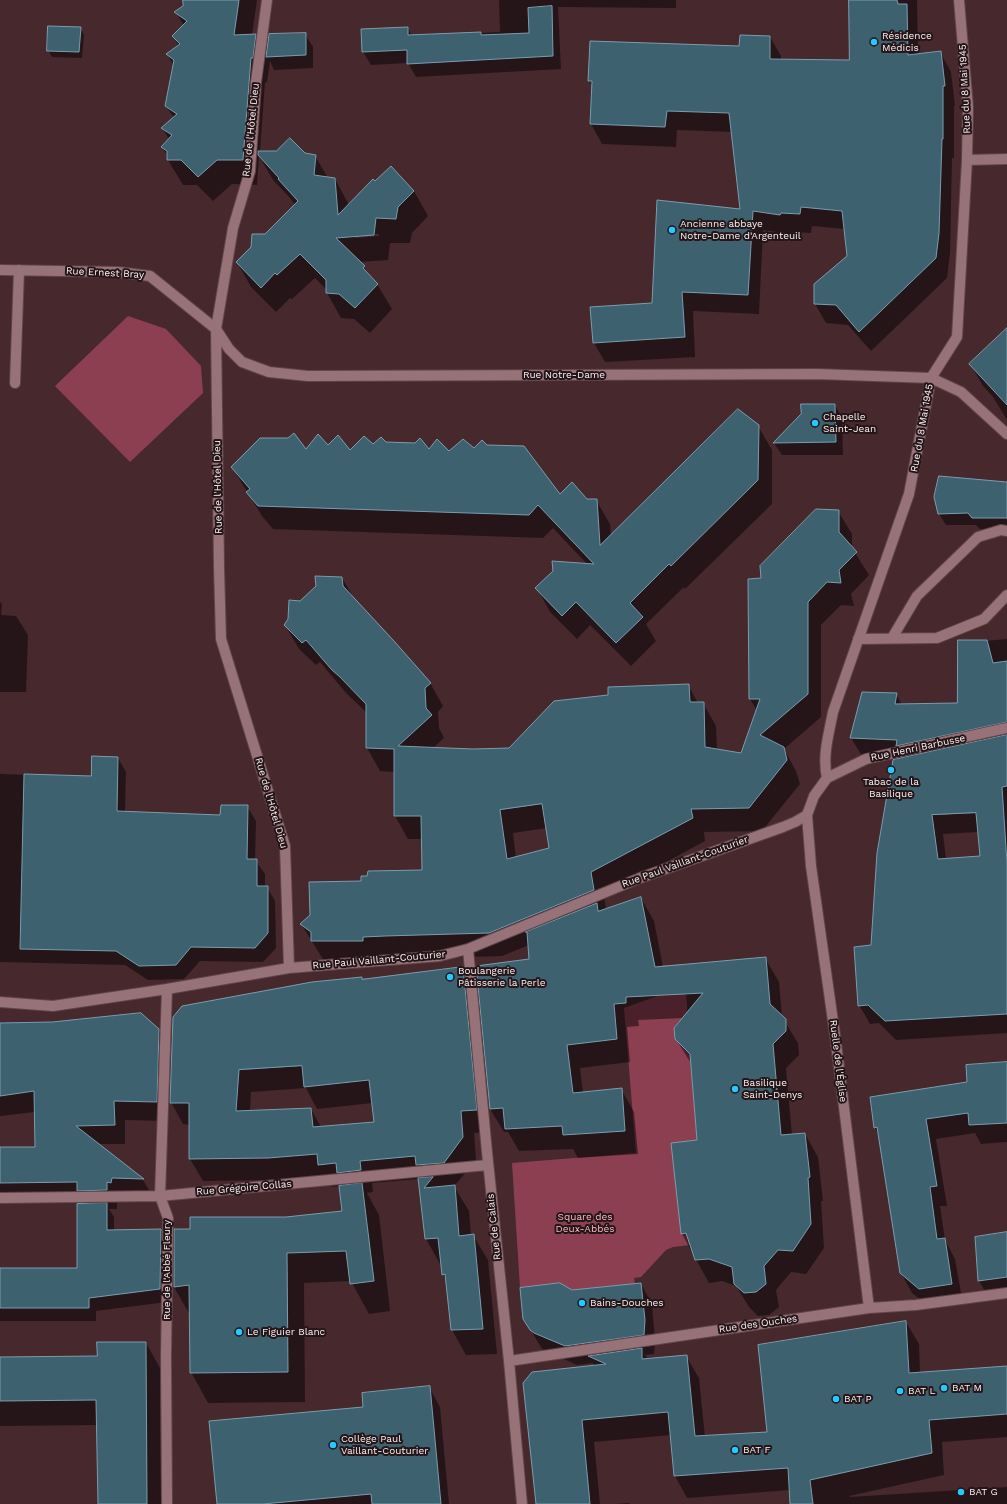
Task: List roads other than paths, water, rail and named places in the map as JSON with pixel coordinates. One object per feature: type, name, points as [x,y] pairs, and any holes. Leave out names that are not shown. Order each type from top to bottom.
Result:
[{"type":"street","name":"Rue de l'Hôtel Dieu","points":[[267,0],[256,82],[250,171],[233,228],[216,329],[221,639],[285,846],[289,968]]},
{"type":"street","name":"Rue du 8 Mai 1945","points":[[827,778],[825,768],[827,741],[833,712],[909,494],[931,378],[957,338],[967,160],[968,107],[959,0]]},
{"type":"street","points":[[967,160],[1007,159]]},
{"type":"street","name":"Rue Ernest Bray","points":[[0,270],[118,272],[150,276],[216,329]]},
{"type":"street","points":[[15,383],[19,270]]},
{"type":"street","name":"Rue Notre-Dame","points":[[216,329],[230,349],[242,362],[270,372],[308,376],[817,374],[931,378]]},
{"type":"street","points":[[931,378],[962,392],[1007,434]]},
{"type":"street","points":[[892,638],[917,596],[978,537],[1001,530],[1007,531]]},
{"type":"street","points":[[858,639],[937,638],[984,619],[1007,595]]},
{"type":"street","name":"Rue Henri Barbusse","points":[[807,815],[814,796],[827,778],[866,759],[1007,728]]},
{"type":"street","name":"Rue Paul Vaillant-Couturier","points":[[0,1002],[53,1006],[167,989],[289,968],[440,956],[468,949],[640,878],[783,827],[807,815]]},
{"type":"street","name":"Ruelle de l'Église","points":[[807,815],[811,866],[835,1036],[869,1308]]},
{"type":"street","name":"Rue de Calais","points":[[468,949],[522,1504]]},
{"type":"street","name":"Rue de l'Abbé Fleury","points":[[166,1504],[168,1218],[160,1196],[167,989]]},
{"type":"street","name":"Rue Grégoire Collas","points":[[0,1198],[160,1196],[488,1165]]},
{"type":"street","name":"Rue des Ouches","points":[[509,1361],[869,1308],[916,1305],[1007,1293]]},
{"type":"place","name":"Résidence Médicis","points":[[874,42]]},
{"type":"place","name":"Ancienne abbaye Notre-Dame d'Argenteuil","points":[[672,230]]},
{"type":"place","name":"Chapelle Saint-Jean","points":[[815,423]]},
{"type":"place","name":"Tabac de la Basilique","points":[[891,770]]},
{"type":"place","name":"Boulangerie Pâtisserie la Perle","points":[[450,977]]},
{"type":"place","name":"Basilique Saint-Denys","points":[[735,1089]]},
{"type":"place","name":"Bains-Douches","points":[[582,1303]]},
{"type":"place","name":"Le Figuier Blanc","points":[[239,1332]]},
{"type":"place","name":"BAT M","points":[[944,1388]]},
{"type":"place","name":"BAT L","points":[[900,1391]]},
{"type":"place","name":"BAT P","points":[[836,1399]]},
{"type":"place","name":"Collège Paul Vaillant-Couturier","points":[[333,1445]]},
{"type":"place","name":"BAT F","points":[[735,1450]]},
{"type":"place","name":"BAT G","points":[[961,1492]]},
{"type":"park label","name":"Square des Deux-Abbés","points":[[585,1222]]}]
